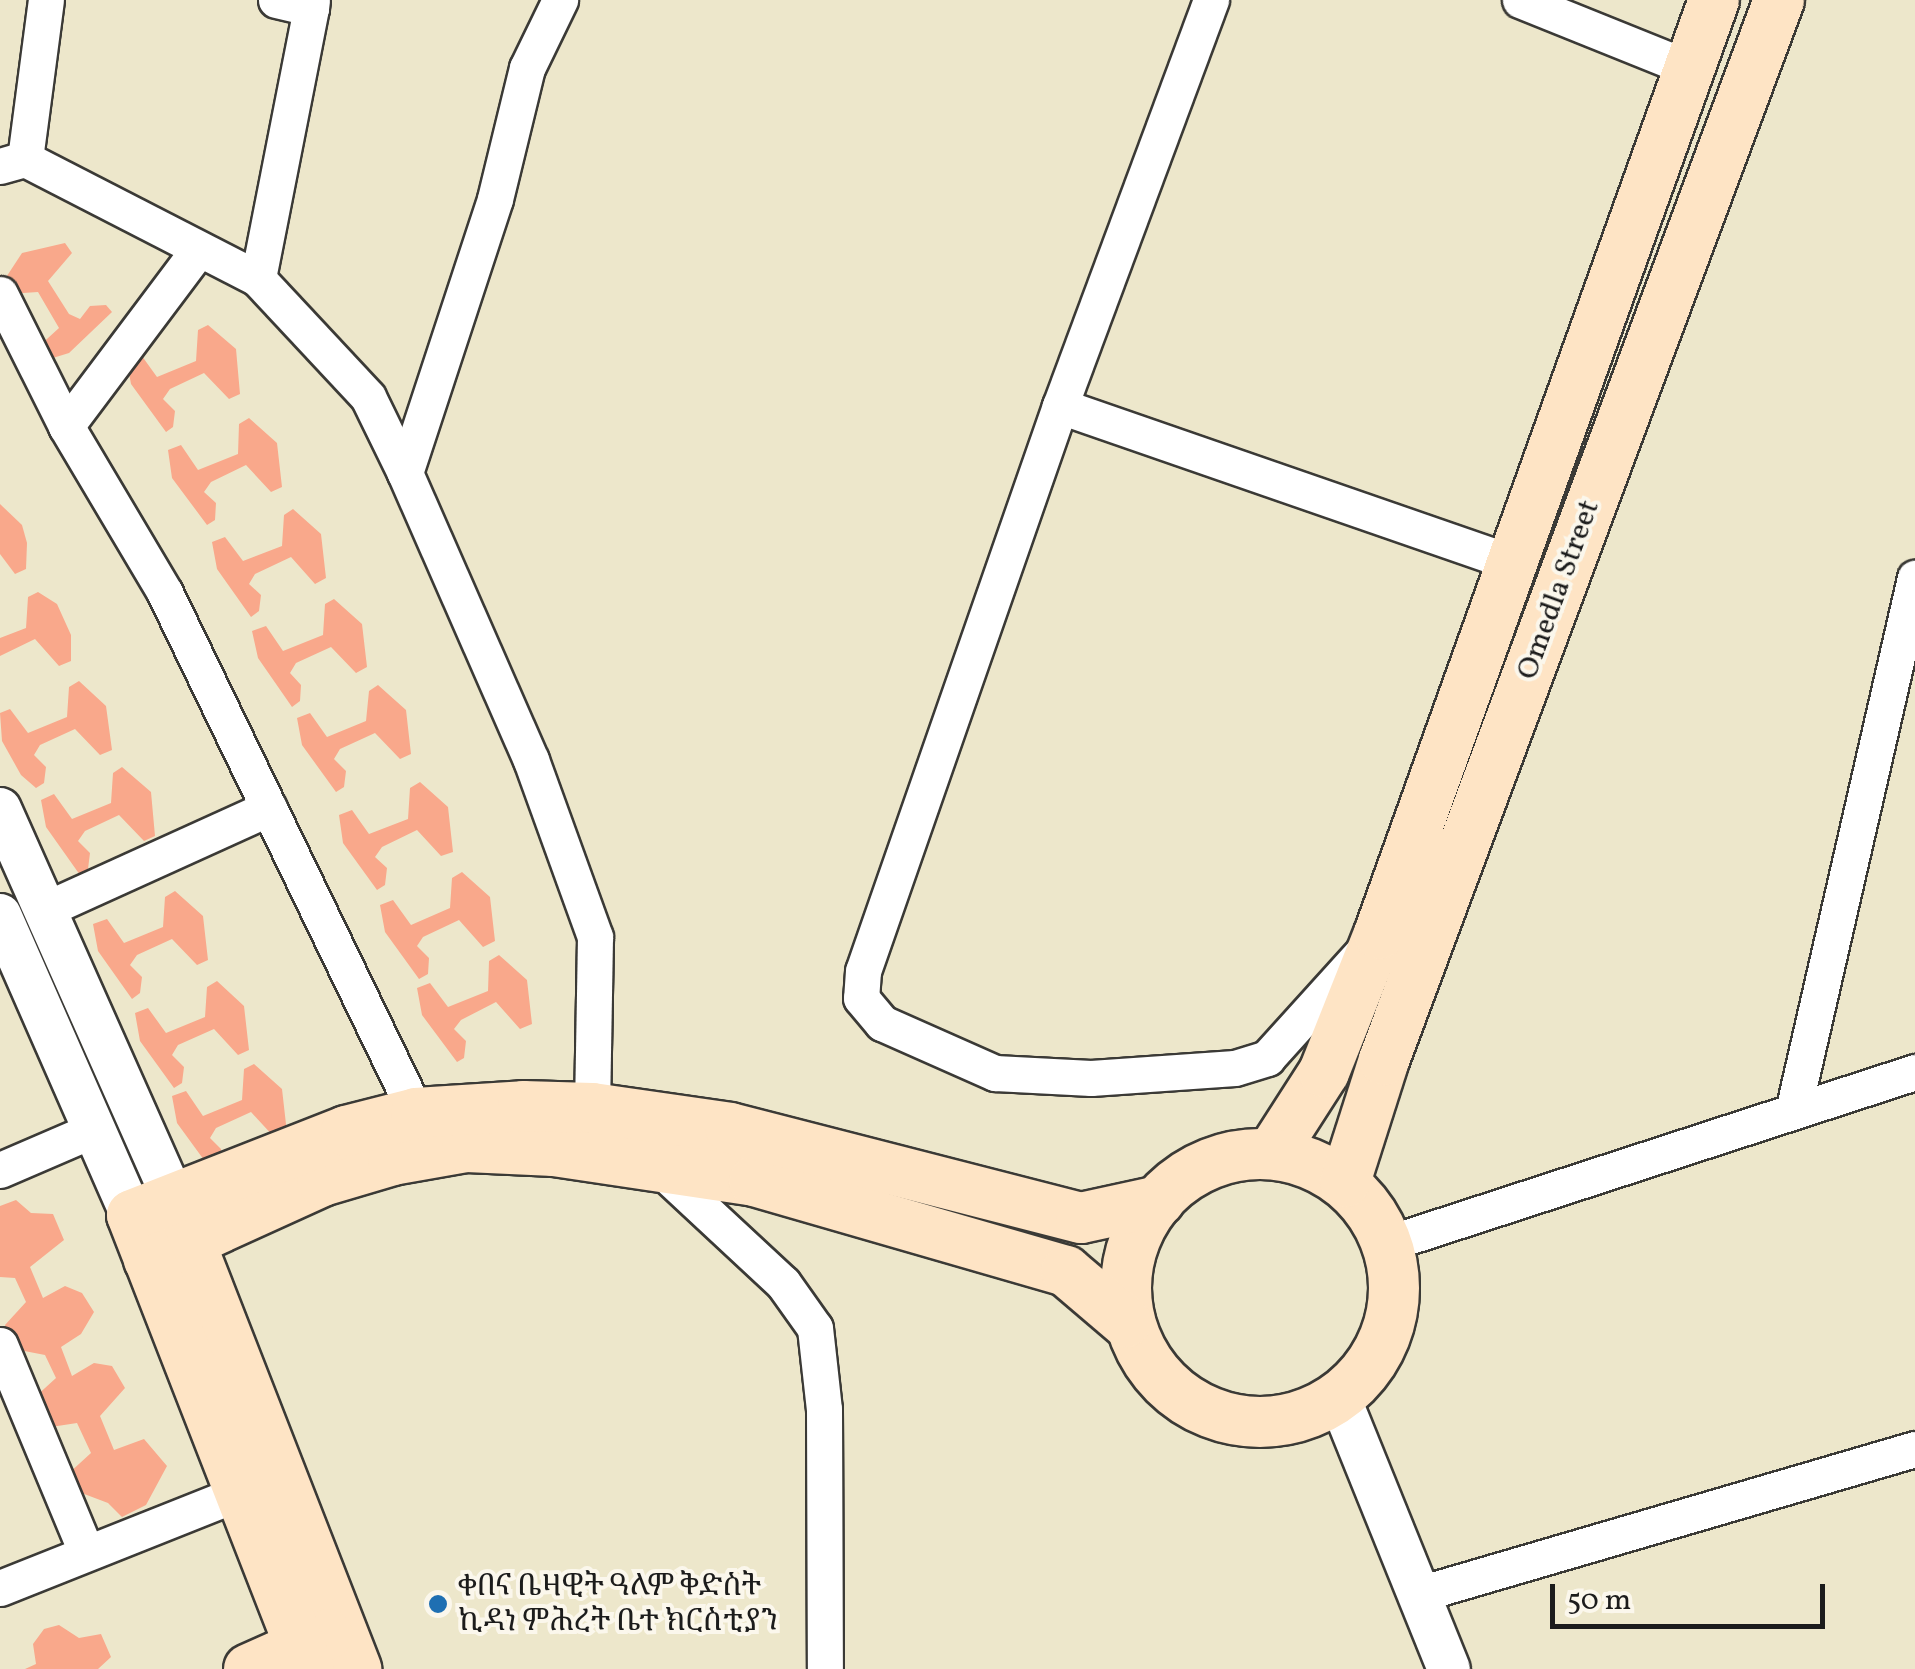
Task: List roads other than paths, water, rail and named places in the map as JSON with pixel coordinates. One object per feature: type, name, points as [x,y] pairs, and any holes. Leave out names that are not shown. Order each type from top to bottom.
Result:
[{"type":"main road","name":"Omedla Street","points":[[1272,1153],[1324,1072],[1379,934],[1714,0]]},
{"type":"main road","name":"Omedla Street","points":[[1345,1182],[1384,1060],[1779,0]]},
{"type":"main road","points":[[161,1228],[288,1149],[416,1113],[592,1108],[730,1128],[1081,1218],[1160,1201]]},
{"type":"main road","points":[[161,1228],[322,1181],[448,1150],[554,1151],[652,1162],[754,1181],[1066,1272],[1126,1322],[1163,1382],[1198,1407],[1238,1420],[1284,1420],[1339,1398],[1363,1374],[1387,1334],[1396,1288],[1389,1243],[1367,1202],[1345,1182],[1290,1154],[1272,1153],[1201,1172],[1160,1201],[1132,1240],[1121,1283],[1126,1322]]},
{"type":"main road","points":[[161,1228],[241,1492],[337,1658]]},
{"type":"main road","points":[[161,1228],[337,1658]]},
{"type":"main road","points":[[249,1669],[337,1658]]},
{"type":"street","points":[[46,0],[12,163],[258,280],[368,397],[530,760],[595,937],[592,1108]]},
{"type":"street","points":[[258,280],[312,4],[276,0]]},
{"type":"street","points":[[405,474],[495,199],[527,68],[560,0]]},
{"type":"street","points":[[1211,0],[1060,406],[863,972],[861,998],[882,1023],[996,1073],[1091,1078],[1235,1068],[1268,1058],[1379,934]]},
{"type":"street","points":[[1520,0],[1689,68]]},
{"type":"street","points":[[66,426],[198,250]]},
{"type":"street","points":[[0,294],[66,426],[165,593],[416,1113]]},
{"type":"street","points":[[1060,406],[1510,562]]},
{"type":"street","points":[[1794,1106],[1915,578]]},
{"type":"street","points":[[44,910],[269,808]]},
{"type":"street","points":[[0,809],[44,910],[161,1228]]},
{"type":"street","points":[[0,915],[94,1128],[161,1228]]},
{"type":"street","points":[[1389,1243],[1794,1106],[1915,1072]]},
{"type":"street","points":[[0,1170],[94,1128]]},
{"type":"street","points":[[652,1162],[783,1283],[815,1328],[824,1408],[824,1669]]},
{"type":"street","points":[[0,1346],[86,1552]]},
{"type":"street","points":[[1339,1398],[1448,1669]]},
{"type":"street","points":[[1418,1594],[1915,1449]]},
{"type":"street","points":[[0,1588],[241,1492]]},
{"type":"place","name":"ቀበና ቤዛዊት ዓለም ቅድስት ኪዳነ ምሕረት ቤተ ክርስቲያን","points":[[438,1604]]}]
